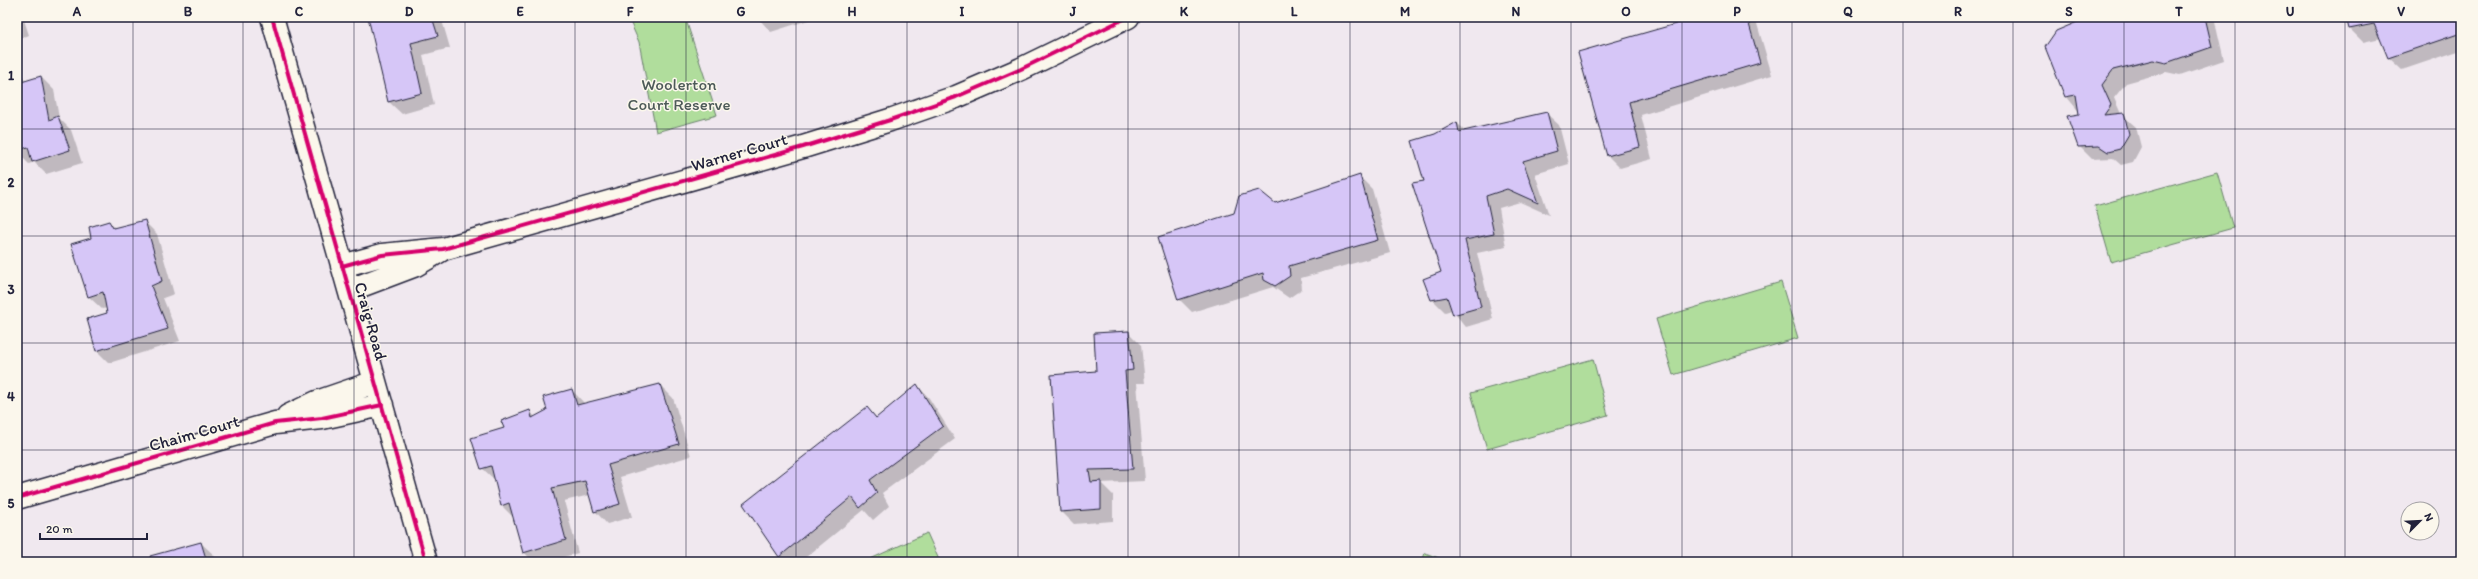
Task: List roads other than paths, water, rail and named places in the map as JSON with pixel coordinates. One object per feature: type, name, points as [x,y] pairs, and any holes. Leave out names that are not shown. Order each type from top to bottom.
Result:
[{"type":"street","name":"Craig Road","points":[[272,17],[426,562]]},
{"type":"street","name":"Warner Court","points":[[342,266],[382,255],[443,249],[803,148],[956,97],[1021,69],[1128,17]]},
{"type":"street","name":"Warner Court","points":[[350,290],[416,265],[443,249]]},
{"type":"street","name":"Chaim Court","points":[[275,423],[317,402],[375,382]]},
{"type":"street","name":"Chaim Court","points":[[17,498],[275,423],[322,418],[382,405]]},
{"type":"park label","name":"Woolerton Court Reserve","points":[[679,94]]}]
